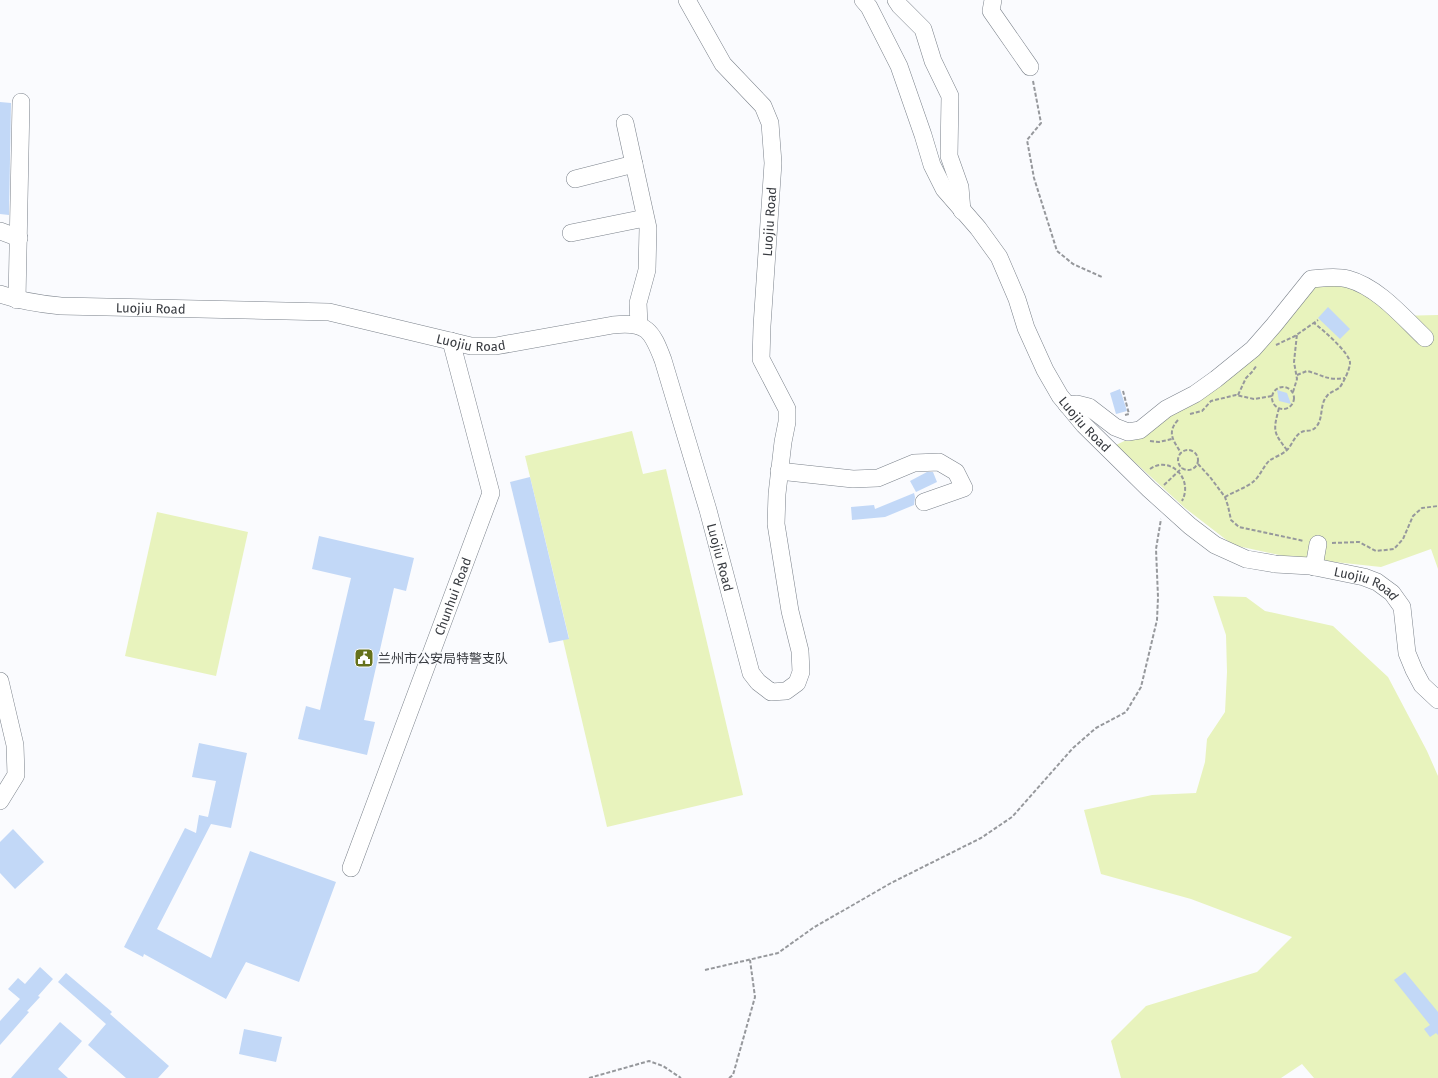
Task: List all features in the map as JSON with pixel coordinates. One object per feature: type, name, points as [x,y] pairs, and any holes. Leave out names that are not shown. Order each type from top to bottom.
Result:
[{"type":"street","name":"Luojiu Road","points":[[0,294],[17,300],[36,304],[61,306],[329,312],[471,346],[496,346],[614,325],[639,325],[648,330],[656,341],[663,360],[708,510],[751,673],[758,682],[771,692],[786,692],[797,683],[801,672],[800,651],[790,611],[776,524],[776,494],[787,422],[787,409],[762,359],[762,326],[773,163],[770,123],[763,106],[723,64],[687,0]]},
{"type":"street","name":"Luojiu Road","points":[[863,0],[869,7],[898,66],[923,135],[932,165],[944,189],[978,228],[999,257],[1017,299],[1026,328],[1045,370],[1067,405],[1084,425],[1168,498],[1190,526],[1215,545],[1246,559],[1275,564],[1314,567],[1364,577],[1377,582],[1392,593],[1402,607],[1407,653],[1414,670],[1422,685],[1438,700]]},
{"type":"street","points":[[896,0],[923,29],[932,61],[950,96],[949,156],[960,187],[962,210]]},
{"type":"street","points":[[993,0],[991,11],[1030,67]]},
{"type":"street","points":[[17,300],[21,102]]},
{"type":"street","points":[[625,123],[648,228],[647,270],[638,303],[639,325]]},
{"type":"street","points":[[575,179],[634,164]]},
{"type":"street","points":[[570,233],[646,218]]},
{"type":"street","points":[[0,231],[18,238]]},
{"type":"street","points":[[1067,405],[1077,404],[1089,407],[1115,427],[1128,432],[1140,430],[1166,409],[1195,394],[1216,379],[1253,349],[1311,279],[1329,277],[1346,279],[1360,283],[1377,293],[1425,338]]},
{"type":"street","name":"Chunhui Road","points":[[351,868],[429,678],[491,493],[451,341]]},
{"type":"street","points":[[779,471],[853,479],[878,478],[914,462],[939,462],[956,472],[964,488],[924,502]]},
{"type":"street","points":[[1314,567],[1318,544]]},
{"type":"street","points":[[0,681],[15,745],[16,775],[0,801]]},
{"type":"path","points":[[1030,67],[1041,123],[1027,140],[1034,178],[1058,251],[1073,264],[1102,277]]},
{"type":"path","points":[[1276,346],[1318,320]]},
{"type":"path","points":[[1225,496],[1254,481],[1268,462],[1287,450],[1294,442],[1298,434],[1303,431],[1311,431],[1316,428],[1320,420],[1322,404],[1326,397],[1332,391],[1339,388],[1350,369],[1350,362],[1343,350],[1314,323]]},
{"type":"path","points":[[1293,392],[1297,379],[1294,362],[1297,334]]},
{"type":"path","points":[[1238,395],[1246,378],[1260,360]]},
{"type":"path","points":[[1296,376],[1307,371],[1327,379],[1336,380],[1345,378]]},
{"type":"path","points":[[1280,387],[1288,387],[1293,392],[1295,399],[1292,406],[1286,409],[1279,408],[1273,403],[1272,396],[1280,387]]},
{"type":"path","points":[[1106,420],[1129,414],[1123,391]]},
{"type":"path","points":[[1187,414],[1196,414],[1202,411],[1211,401],[1238,395],[1254,399],[1272,396]]},
{"type":"path","points":[[1279,408],[1274,428],[1276,435],[1287,450]]},
{"type":"path","points":[[1181,453],[1172,438],[1172,432],[1173,425],[1183,416]]},
{"type":"path","points":[[1198,464],[1190,470],[1182,468],[1178,462],[1178,458],[1181,453],[1188,450],[1194,452],[1198,458],[1198,464],[1225,496],[1231,520],[1239,527],[1318,544],[1359,542],[1376,551],[1394,549],[1403,538],[1413,516],[1422,508],[1438,506]]},
{"type":"path","points":[[1149,470],[1155,465],[1164,465],[1169,466],[1182,476],[1186,484],[1186,493],[1168,498]]},
{"type":"path","points":[[705,970],[778,953],[813,928],[891,883],[981,838],[1012,817],[1073,748],[1096,728],[1126,712],[1141,687],[1157,620],[1158,597],[1156,549],[1168,498],[1178,472],[1182,468]]},
{"type":"path","points":[[729,1078],[733,1075],[755,997],[750,960]]},
{"type":"path","points":[[589,1078],[649,1061],[664,1066],[681,1078]]},
{"type":"green space","points":[[1327,281],[1361,290],[1395,316],[1438,315],[1438,569],[1431,549],[1381,567],[1288,557],[1233,545],[1185,508],[1116,445],[1147,430],[1169,413],[1310,287]]},
{"type":"green space","points":[[632,431],[643,474],[666,469],[743,795],[607,827],[563,640],[569,638],[525,456]]},
{"type":"green space","points":[[157,512],[248,532],[216,676],[125,656]]},
{"type":"green space","points":[[1213,596],[1246,597],[1265,611],[1333,626],[1388,677],[1427,751],[1438,776],[1438,1078],[1314,1078],[1302,1064],[1281,1078],[1121,1078],[1111,1041],[1146,1006],[1257,972],[1292,937],[1191,899],[1101,874],[1084,810],[1152,795],[1196,793],[1205,762],[1207,739],[1225,712],[1227,672],[1226,635]]},
{"type":"building","points":[[0,102],[11,103],[9,215],[0,214]]},
{"type":"building","points":[[1328,307],[1350,329],[1340,339],[1318,318]]},
{"type":"building","points":[[1120,389],[1127,411],[1116,414],[1110,393]]},
{"type":"building","points":[[1277,390],[1287,393],[1291,404],[1279,401]]},
{"type":"building","points":[[927,472],[933,472],[937,482],[916,492],[910,481]]},
{"type":"building","points":[[530,477],[569,639],[549,643],[510,482]]},
{"type":"building","points":[[914,493],[914,505],[885,517],[852,520],[851,507],[874,505],[875,509]]},
{"type":"building","points":[[319,536],[414,558],[406,591],[394,588],[364,720],[375,722],[367,755],[298,739],[306,706],[320,710],[351,578],[312,569]]},
{"type":"building","points":[[199,743],[247,753],[231,828],[211,824],[157,929],[211,958],[250,851],[336,882],[299,982],[246,962],[226,999],[144,954],[143,957],[124,947],[185,828],[196,833],[199,815],[208,817],[216,781],[192,777]]},
{"type":"building","points":[[13,829],[44,862],[15,889],[0,873],[0,842]]},
{"type":"building","points":[[40,967],[53,979],[38,996],[40,997],[27,1011],[29,1012],[0,1045],[0,1021],[20,999],[8,989],[18,978],[25,984]]},
{"type":"building","points":[[1405,972],[1438,1012],[1438,1035],[1436,1033],[1430,1037],[1424,1029],[1430,1025],[1394,980]]},
{"type":"building","points":[[66,973],[112,1012],[110,1014],[169,1066],[158,1078],[126,1078],[88,1045],[106,1024],[58,982]]},
{"type":"building","points":[[60,1022],[82,1041],[58,1069],[68,1078],[11,1078]]},
{"type":"building","points":[[244,1029],[282,1037],[276,1062],[239,1054]]},
{"type":"place","name":"兰州市公安局特警支队","points":[[364,658]]}]
